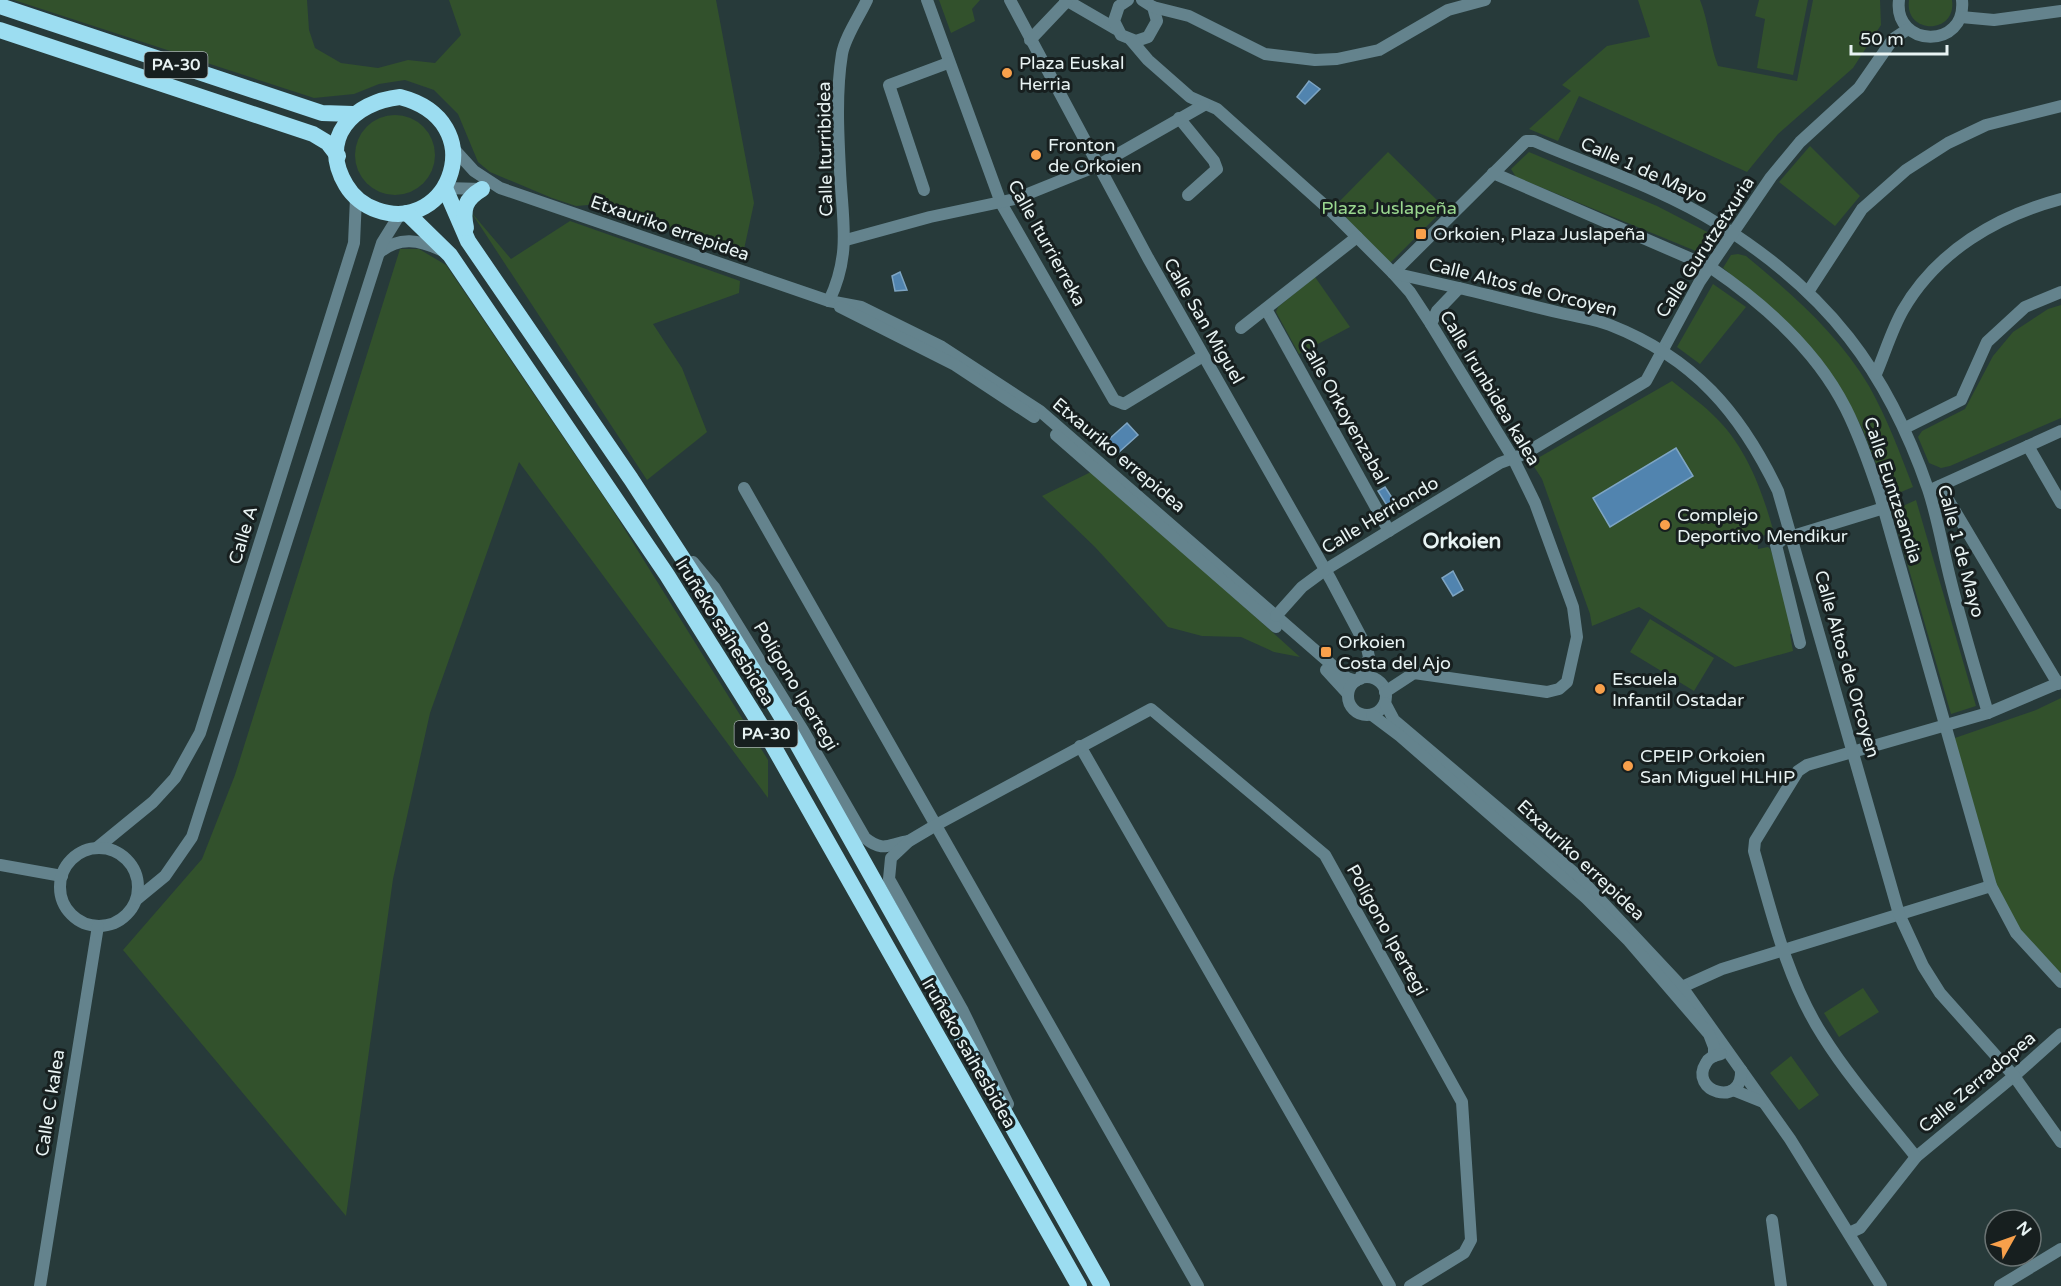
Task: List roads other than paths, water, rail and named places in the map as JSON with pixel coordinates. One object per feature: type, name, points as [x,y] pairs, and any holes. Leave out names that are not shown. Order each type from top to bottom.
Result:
[{"type":"highway","name":"PA-30","points":[[0,6],[322,114],[353,114],[380,99],[400,97],[420,102],[436,113],[448,129],[454,149]]},
{"type":"highway","name":"PA-30","points":[[0,30],[313,134],[328,143],[338,156]]},
{"type":"highway","points":[[353,114],[340,130],[338,156],[346,186],[356,198],[369,207],[403,213],[435,199],[450,178],[454,149]]},
{"type":"highway","name":"Iruñeko saihesbidea","points":[[445,188],[468,241],[658,521],[786,724],[1102,1286]]},
{"type":"highway","name":"Iruñeko saihesbidea","points":[[468,241],[464,205],[471,196],[482,189]]},
{"type":"highway","name":"Iruñeko saihesbidea","points":[[403,213],[450,255],[667,574],[767,735],[1079,1286]]},
{"type":"street","name":"Calle Iturribidea","points":[[829,301],[835,288],[846,240],[839,125],[842,52],[867,0]]},
{"type":"street","name":"Calle Iturrierreka","points":[[927,0],[948,63],[1001,203],[1114,400],[1124,404],[1203,356]]},
{"type":"street","name":"Calle San Miguel","points":[[1010,0],[1097,166],[1367,648],[1369,657],[1358,680]]},
{"type":"street","points":[[1116,29],[1115,13],[1119,6],[1128,0]]},
{"type":"street","points":[[1147,4],[1189,16],[1265,54],[1315,60],[1337,59],[1379,50],[1448,10],[1485,0]]},
{"type":"street","points":[[1897,1],[1899,12],[1908,29],[1924,37],[1942,35],[1950,31],[1961,17],[1962,0]]},
{"type":"street","points":[[1030,40],[1066,1]]},
{"type":"street","name":"Calle Irunbidea kalea","points":[[1066,1],[1116,29],[1121,35],[1131,40],[1148,60],[1204,105],[1217,109],[1332,212],[1393,273],[1410,292],[1431,324],[1513,458],[1535,503],[1578,623],[1567,681],[1559,689],[1547,692],[1414,673],[1385,698]]},
{"type":"street","points":[[1131,40],[1143,39],[1153,32],[1156,21],[1147,4]]},
{"type":"street","points":[[1961,17],[1994,20],[2061,11]]},
{"type":"street","name":"Calle Gurutzetxuria","points":[[1513,458],[1529,452],[1646,381],[1660,351],[1731,233],[1800,142],[1859,88],[1893,39],[1908,29]]},
{"type":"street","points":[[924,190],[889,86],[948,63]]},
{"type":"street","points":[[846,240],[930,218],[1001,203],[1097,166],[1204,105]]},
{"type":"street","points":[[1808,292],[1862,209],[1906,170],[1948,143],[1986,124],[2061,106]]},
{"type":"street","points":[[1179,118],[1217,169],[1188,195]]},
{"type":"street","name":"Calle 1 de Mayo","points":[[1393,273],[1526,141],[1534,141],[1688,207],[1731,233],[1778,266],[1808,292],[1845,331],[1876,374],[1934,488],[1988,713]]},
{"type":"street","name":"Etxauriko errepidea","points":[[454,149],[474,171],[500,188],[829,301],[955,365],[1037,418],[1333,676],[1348,694]]},
{"type":"street","name":"Calle Euntzeandia","points":[[1493,173],[1710,267],[1767,311],[1797,341],[1824,375],[1845,407],[1863,447],[1884,508],[1991,886],[2016,933],[2061,982]]},
{"type":"street","name":"Etxauriko errepidea","points":[[445,188],[500,188]]},
{"type":"street","name":"Calle A","points":[[98,847],[153,802],[175,778],[200,733],[354,243],[356,198]]},
{"type":"street","points":[[1876,374],[1902,311],[1918,288],[1951,252],[1972,236],[2013,215],[2061,199]]},
{"type":"street","points":[[136,899],[138,878],[134,868],[119,853],[98,847],[79,853],[71,859],[62,876],[61,896],[65,905],[79,920],[98,926],[122,919],[136,899],[165,876],[192,837],[382,243],[403,213]]},
{"type":"street","points":[[1241,328],[1357,237]]},
{"type":"street","points":[[379,253],[389,244],[404,239],[429,245],[450,255]]},
{"type":"street","name":"Calle Altos de Orcoyen","points":[[1393,273],[1609,325],[1660,351],[1705,383],[1733,412],[1757,447],[1778,490],[1899,914],[1923,966],[1940,993],[2014,1076],[2061,1142]]},
{"type":"street","points":[[1431,324],[1437,310],[1459,288]]},
{"type":"street","points":[[1905,428],[1961,400],[1987,342],[2025,308],[2061,292]]},
{"type":"street","name":"Etxauriko errepidea","points":[[829,301],[861,307],[942,347],[1040,411],[1347,678],[1358,680]]},
{"type":"street","name":"Calle Orkoyenzabal","points":[[1266,309],[1389,531]]},
{"type":"street","points":[[1916,1157],[1823,1036],[1805,1003],[1782,950],[1754,851],[1755,841],[1798,771],[1853,752],[1988,713],[2060,683],[1934,488],[2061,431]]},
{"type":"street","points":[[2028,446],[2061,503]]},
{"type":"street","name":"Calle Herriondo","points":[[1276,616],[1302,587],[1325,570],[1500,463],[1513,458]]},
{"type":"street","points":[[744,488],[1198,1286]]},
{"type":"street","points":[[1800,643],[1776,552],[1779,542],[1884,508]]},
{"type":"street","name":"Polígono Ipertegi","points":[[658,521],[714,587],[804,732],[866,838],[876,847],[884,848],[909,841]]},
{"type":"street","points":[[1358,680],[1376,680],[1385,698],[1372,715],[1354,711],[1348,694],[1358,680]]},
{"type":"street","name":"Etxauriko errepidea","points":[[1385,698],[1394,720],[1578,876],[1682,987],[1791,1138],[1881,1286]]},
{"type":"street","name":"Polígono Ipertegi","points":[[1060,1210],[963,1011],[889,879],[891,858],[909,841],[936,825],[1151,709],[1325,855],[1462,1102],[1470,1240],[1464,1253],[1410,1286]]},
{"type":"street","name":"Etxauriko errepidea","points":[[1372,715],[1388,725],[1586,898],[1629,941],[1708,1034],[1714,1047],[1714,1056]]},
{"type":"street","points":[[1080,746],[1390,1286]]},
{"type":"street","points":[[0,865],[62,876]]},
{"type":"street","points":[[1682,987],[1710,973],[1991,886]]},
{"type":"street","name":"Calle C kalea","points":[[40,1286],[98,926]]},
{"type":"street","name":"Calle Zerradopea","points":[[1850,1233],[1860,1228],[1916,1157],[2061,1034]]},
{"type":"street","points":[[1725,1054],[1738,1065],[1740,1081],[1733,1090],[1715,1092],[1706,1084],[1704,1066],[1714,1056],[1725,1054]]},
{"type":"street","name":"Etxauriko errepidea","points":[[1733,1090],[1764,1103]]},
{"type":"street","points":[[1772,1220],[1780,1286]]},
{"type":"street","points":[[2000,1286],[2061,1249]]},
{"type":"water","points":[[1309,81],[1320,89],[1305,104],[1297,97]]},
{"type":"water","points":[[900,272],[907,290],[895,291],[892,276]]},
{"type":"water","points":[[1127,423],[1138,435],[1118,453],[1107,441]]},
{"type":"water","points":[[1676,448],[1693,476],[1610,527],[1593,498]]},
{"type":"water","points":[[1385,487],[1398,507],[1391,512],[1378,491]]},
{"type":"water","points":[[1453,571],[1463,590],[1453,596],[1442,578]]},
{"type":"place","name":"Plaza Euskal Herria","points":[[1007,73]]},
{"type":"place","name":"Fronton de Orkoien","points":[[1036,155]]},
{"type":"place","name":"Orkoien, Plaza Juslapeña","points":[[1421,234]]},
{"type":"place","name":"Complejo Deportivo Mendikur","points":[[1665,525]]},
{"type":"place","name":"Orkoien Costa del Ajo","points":[[1326,652]]},
{"type":"place","name":"Escuela Infantil Ostadar","points":[[1600,689]]},
{"type":"place","name":"CPEIP Orkoien San Miguel HLHIP","points":[[1628,766]]},
{"type":"district","name":"Orkoien","points":[[1462,541]]},
{"type":"park label","name":"Plaza Juslapeña","points":[[1389,208]]}]
